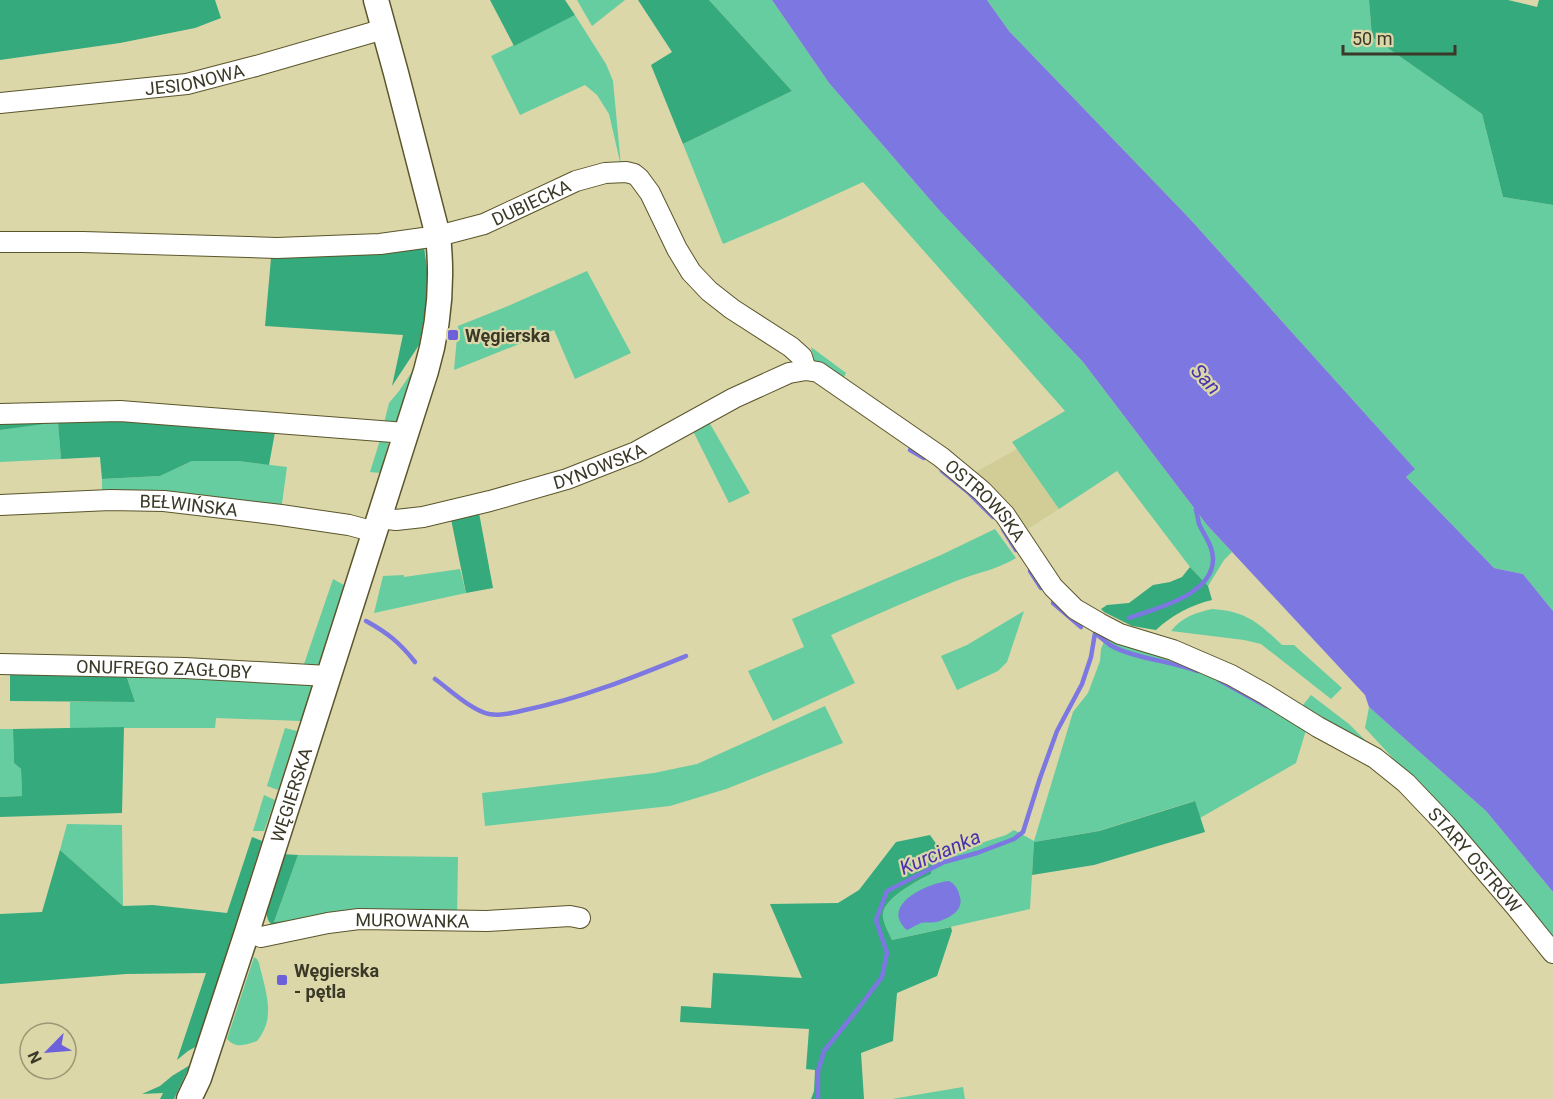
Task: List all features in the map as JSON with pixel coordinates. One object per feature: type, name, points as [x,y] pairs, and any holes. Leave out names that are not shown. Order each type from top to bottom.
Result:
[{"type":"main road","name":"WĘGIERSKA","points":[[189,1099],[199,1078],[247,932],[431,354],[437,323],[440,299],[438,236],[376,0]]},
{"type":"street","name":"JESIONOWA","points":[[0,103],[187,84],[384,28]]},
{"type":"street","name":"DUBIECKA","points":[[0,242],[278,248],[380,244],[438,236],[484,224],[576,181],[605,173],[626,172],[639,178],[651,193],[677,249],[691,272],[709,291],[732,309],[791,347],[802,357],[806,370]]},
{"type":"street","name":"DYNOWSKA","points":[[377,525],[455,510],[527,491],[614,462],[649,446],[760,386],[789,373],[806,370]]},
{"type":"street","name":"OSTROWSKA","points":[[806,370],[825,376],[941,457],[982,491],[1005,515],[1053,587],[1075,609],[1120,634],[1173,650],[1231,675],[1375,758],[1392,771]]},
{"type":"street","points":[[0,414],[120,411],[406,433]]},
{"type":"street","name":"BEŁWIŃSKA","points":[[0,505],[110,500],[164,501],[349,525],[377,525]]},
{"type":"street","name":"ONUFREGO ZAGŁOBY","points":[[0,664],[185,668],[328,675]]},
{"type":"street","name":"STARY OSTRÓW","points":[[1392,771],[1446,825],[1553,953]]},
{"type":"street","name":"MUROWANKA","points":[[247,932],[261,937],[359,919],[487,921],[570,916],[580,918]]},
{"type":"shaded area","points":[[1017,449],[1059,509],[1023,530],[972,474]]},
{"type":"green space","points":[[0,0],[215,0],[221,18],[195,28],[120,43],[0,60]]},
{"type":"green space","points":[[490,0],[565,0],[575,15],[514,46]]},
{"type":"green space","points":[[577,0],[625,0],[592,26]]},
{"type":"green space","points":[[638,0],[709,0],[792,91],[683,144],[651,65],[672,52]]},
{"type":"green space","points":[[709,0],[772,0],[829,83],[939,210],[1083,362],[1207,525],[1232,552],[1224,560],[1208,586],[1190,567],[1117,471],[1059,509],[1012,442],[1065,411],[863,182],[723,244],[683,144],[792,91]]},
{"type":"green space","points":[[987,0],[1369,0],[1372,37],[1482,114],[1503,197],[1553,205],[1553,611],[1523,574],[1494,568],[1406,477],[1414,468],[1190,219],[1009,31]]},
{"type":"green space","points":[[1369,0],[1508,0],[1537,7],[1539,0],[1553,0],[1553,205],[1503,197],[1482,114],[1372,37]]},
{"type":"green space","points":[[575,15],[606,64],[613,81],[621,166],[609,114],[597,95],[585,85],[520,115],[491,56]]},
{"type":"green space","points":[[401,246],[424,247],[427,268],[427,301],[419,345],[392,386],[403,335],[265,326],[271,258]]},
{"type":"green space","points":[[587,271],[631,353],[575,379],[554,330],[454,370],[458,326]]},
{"type":"green space","points":[[811,347],[846,373],[843,379],[814,360]]},
{"type":"green space","points":[[414,369],[394,429],[383,427],[389,403]]},
{"type":"green space","points":[[114,419],[275,432],[269,465],[238,461],[192,461],[160,476],[102,479],[100,457],[61,459],[58,422],[0,430],[0,423]]},
{"type":"green space","points":[[58,421],[61,459],[0,462],[0,430]]},
{"type":"green space","points":[[709,422],[750,493],[729,503],[693,431]]},
{"type":"green space","points":[[380,440],[389,441],[380,473],[370,472]]},
{"type":"green space","points":[[192,461],[238,461],[287,467],[281,511],[102,495],[102,479],[160,476]]},
{"type":"green space","points":[[479,513],[493,588],[466,593],[451,519]]},
{"type":"green space","points":[[995,529],[1016,558],[940,587],[831,635],[855,683],[773,721],[748,671],[804,647],[792,619],[941,555]]},
{"type":"green space","points":[[1190,567],[1208,586],[1212,600],[1182,611],[1156,630],[1132,626],[1101,609],[1107,605],[1129,603],[1153,585],[1182,577]]},
{"type":"green space","points":[[460,569],[466,593],[374,613],[383,576],[404,575],[404,577]]},
{"type":"green space","points":[[333,579],[344,585],[316,672],[302,670]]},
{"type":"green space","points":[[1212,609],[1243,615],[1259,624],[1282,645],[1294,645],[1342,688],[1331,699],[1261,644],[1171,631],[1189,616]]},
{"type":"green space","points":[[1024,611],[1007,662],[998,671],[957,690],[941,656],[967,645]]},
{"type":"green space","points":[[1107,634],[1229,681],[1307,727],[1296,763],[1200,818],[1194,801],[1098,831],[1034,842],[1030,909],[892,940],[883,917],[887,904],[901,891],[931,874],[931,859],[1006,835],[1014,830],[1034,841],[1073,712],[1088,693]]},
{"type":"green space","points":[[10,670],[125,672],[135,702],[10,701]]},
{"type":"green space","points":[[125,672],[313,683],[301,721],[216,718],[215,728],[70,728],[70,702],[135,702]]},
{"type":"green space","points":[[1311,695],[1349,724],[1369,744],[1299,710]]},
{"type":"green space","points":[[825,706],[843,743],[726,789],[670,806],[485,826],[482,793],[654,773],[697,764]]},
{"type":"green space","points":[[1369,707],[1486,811],[1553,892],[1553,938],[1508,883],[1365,728]]},
{"type":"green space","points":[[124,727],[122,813],[0,817],[0,797],[22,796],[21,769],[14,763],[13,729]]},
{"type":"green space","points":[[285,728],[297,731],[278,790],[267,786]]},
{"type":"green space","points":[[0,729],[13,729],[14,763],[21,769],[22,796],[0,797]]},
{"type":"green space","points":[[264,795],[275,800],[264,831],[253,831]]},
{"type":"green space","points":[[1195,801],[1205,832],[1094,865],[1032,875],[1034,842],[1099,831]]},
{"type":"green space","points":[[67,824],[122,825],[123,906],[60,850]]},
{"type":"green space","points":[[930,835],[944,855],[932,859],[931,874],[901,891],[887,904],[883,917],[885,926],[892,940],[951,927],[952,931],[937,976],[897,993],[893,1041],[861,1053],[864,1099],[811,1099],[814,1091],[815,1070],[806,1069],[809,1029],[680,1022],[681,1006],[711,1008],[713,973],[802,978],[770,904],[838,903],[859,890],[896,842]]},
{"type":"green space","points":[[252,837],[262,841],[197,1046],[177,1060],[206,973],[126,974],[0,984],[0,914],[42,912],[60,850],[123,906],[153,905],[227,913]]},
{"type":"green space","points":[[282,854],[298,855],[274,922],[328,916],[273,927],[266,912]]},
{"type":"green space","points":[[298,855],[458,857],[457,918],[355,913],[274,922]]},
{"type":"green space","points":[[254,957],[259,963],[268,1003],[267,1022],[257,1041],[238,1045],[227,1039]]},
{"type":"green space","points":[[190,1065],[174,1099],[160,1099],[163,1093],[142,1094],[160,1086]]},
{"type":"green space","points":[[963,1087],[965,1099],[892,1099]]},
{"type":"water","name":"San","points":[[772,0],[987,0],[1009,31],[1190,219],[1415,469],[1406,477],[1494,568],[1523,574],[1553,611],[1553,892],[1486,811],[1369,707],[1365,695],[1207,525],[1083,362],[939,210],[829,83]]},
{"type":"water","points":[[949,881],[957,889],[961,902],[954,914],[936,922],[921,923],[907,930],[900,921],[899,912],[902,904],[919,891]]},
{"type":"waterway","points":[[910,450],[924,458]]},
{"type":"waterway","points":[[942,471],[968,492],[993,517]]},
{"type":"waterway","name":"Kurcianka","points":[[1129,618],[1182,598],[1204,582],[1211,571],[1213,554],[1199,524],[1196,510],[1198,507]]},
{"type":"waterway","points":[[1003,529],[1016,550]]},
{"type":"waterway","points":[[1030,571],[1041,588]]},
{"type":"waterway","points":[[1053,603],[1081,627]]},
{"type":"waterway","points":[[366,621],[393,639],[415,662]]},
{"type":"waterway","name":"Kurcianka","points":[[818,1099],[818,1071],[824,1051],[882,977],[887,953],[876,920],[887,891],[944,862],[1014,839],[1023,832],[1057,731],[1082,684],[1091,657],[1095,633],[1119,649],[1197,671]]},
{"type":"waterway","points":[[435,679],[460,699],[482,712],[502,714],[586,694],[686,656]]},
{"type":"waterway","points":[[1219,680],[1266,706]]},
{"type":"place","name":"Węgierska","points":[[453,335]]},
{"type":"place","name":"Węgierska - pętla","points":[[282,980]]}]
